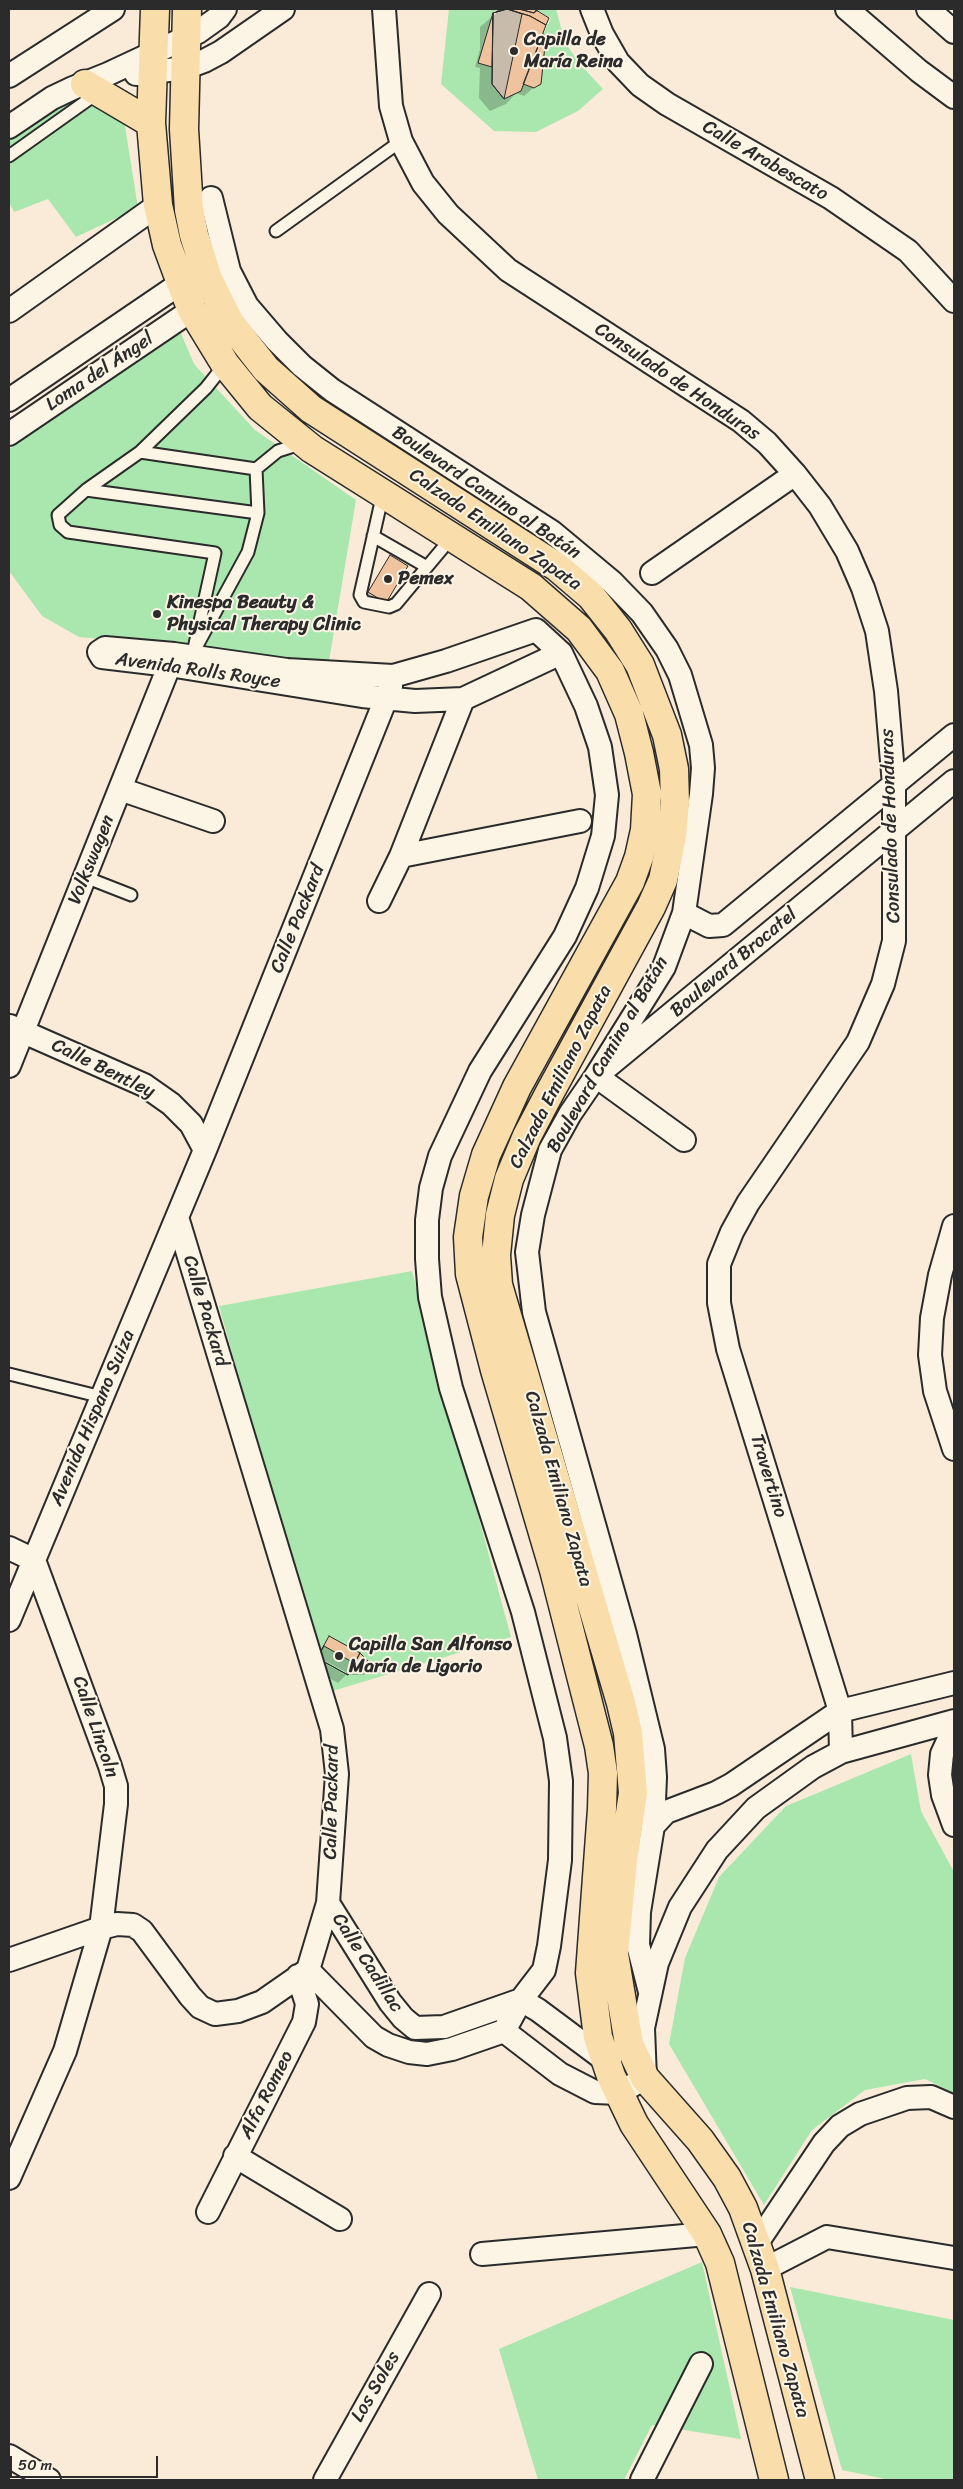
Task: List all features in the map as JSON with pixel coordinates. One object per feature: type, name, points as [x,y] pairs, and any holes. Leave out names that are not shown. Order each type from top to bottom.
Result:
[{"type":"main road","name":"Calzada Emiliano Zapata","points":[[154,9],[150,124],[158,205],[167,245],[181,284],[192,310],[224,364],[260,407],[304,443],[531,587],[579,629],[610,671],[629,714],[647,794],[645,830],[630,882],[517,1087],[486,1155],[474,1196],[468,1237],[470,1274],[495,1370],[554,1570],[599,1746],[603,1773],[602,1809],[590,1973],[594,2018],[604,2060],[634,2124],[707,2234],[720,2263],[727,2285],[748,2382],[774,2480]]},
{"type":"main road","name":"Calzada Emiliano Zapata","points":[[187,9],[184,129],[189,210],[194,235],[208,279],[230,323],[266,369],[311,409],[557,567],[591,596],[618,630],[640,665],[667,735],[674,769],[675,802],[672,836],[663,880],[651,907],[527,1136],[509,1179],[500,1214],[496,1255],[498,1285],[621,1703],[628,1733],[632,1793],[620,1886],[614,1954],[618,1989],[636,2036],[645,2078],[700,2140],[727,2178],[743,2208],[765,2269],[820,2480]]},
{"type":"main road","points":[[97,83],[150,124]]},
{"type":"street","points":[[9,76],[113,9]]},
{"type":"street","points":[[9,127],[52,98],[153,64],[186,38],[209,25],[225,9]]},
{"type":"street","points":[[153,64],[185,68],[221,52],[283,9]]},
{"type":"street","name":"Consulado de Honduras","points":[[384,9],[391,106],[401,141],[423,183],[448,214],[508,270],[741,422],[767,443],[820,506],[847,551],[863,588],[877,631],[886,691],[894,784],[894,941],[883,984],[858,1042],[748,1203]]},
{"type":"street","name":"Calle Arabescato","points":[[592,9],[602,34],[618,62],[640,86],[667,104],[831,198],[908,251],[954,302]]},
{"type":"street","points":[[847,9],[919,71],[954,97]]},
{"type":"street","points":[[928,9],[954,32]]},
{"type":"street","name":"Boulevard Camino al Batán","points":[[211,198],[229,271],[248,306],[277,341],[332,390],[552,532],[612,582],[642,613],[667,649],[680,675],[701,745],[703,768],[701,794],[684,914],[664,967],[570,1114],[550,1150],[533,1215],[527,1252],[529,1283],[534,1312],[624,1634],[653,1749],[655,1777],[653,1826],[638,1912],[638,1945],[650,1992]]},
{"type":"street","points":[[9,310],[158,205]]},
{"type":"street","name":"Loma del Ángel","points":[[9,400],[181,284]]},
{"type":"street","points":[[144,308],[160,332]]},
{"type":"street","name":"Loma del Ángel","points":[[9,434],[192,310]]},
{"type":"street","points":[[652,573],[795,474]]},
{"type":"street","name":"Avenida Rolls Royce","points":[[172,659],[287,670],[393,676],[446,661],[536,630],[542,633],[561,653]]},
{"type":"street","points":[[379,901],[400,856],[463,699],[561,653],[586,706],[600,747],[607,795],[603,836],[587,888],[565,936],[480,1071],[440,1156],[431,1188],[427,1220],[427,1259],[430,1297],[451,1388],[523,1612],[555,1738],[562,1781],[560,1860],[544,1970],[520,2000],[504,2031],[560,2074],[595,2092],[619,2093],[645,2078]]},
{"type":"street","name":"Avenida Rolls Royce","points":[[172,659],[387,699],[415,701],[463,699]]},
{"type":"street","name":"Volkswagen","points":[[9,1066],[16,1029],[85,877],[172,659]]},
{"type":"street","name":"Calle Packard","points":[[303,1973],[328,1903],[337,1774],[332,1729],[177,1216],[387,699],[393,676]]},
{"type":"street","name":"Boulevard Brocatel","points":[[684,914],[709,926],[723,925],[954,735]]},
{"type":"street","name":"Boulevard Brocatel","points":[[596,1076],[954,781]]},
{"type":"street","points":[[120,790],[213,821]]},
{"type":"street","points":[[400,856],[580,822]]},
{"type":"street","name":"Calle Bentley","points":[[16,1029],[144,1085],[170,1104],[191,1124],[205,1150]]},
{"type":"street","points":[[596,1076],[684,1140]]},
{"type":"street","name":"Travertino","points":[[748,1203],[732,1232],[719,1264],[719,1303],[728,1349],[840,1711],[841,1752]]},
{"type":"street","name":"Avenida Hispano Suiza","points":[[9,1620],[177,1216]]},
{"type":"street","points":[[954,1226],[940,1275],[932,1318],[930,1354],[935,1391],[954,1449]]},
{"type":"street","points":[[9,1548],[34,1560]]},
{"type":"street","name":"Calle Lincoln","points":[[9,2178],[64,2051],[101,1928],[116,1804],[116,1786],[110,1766],[34,1560]]},
{"type":"street","points":[[653,1826],[666,1812],[731,1786],[840,1711],[954,1683]]},
{"type":"street","points":[[520,2000],[538,2010],[604,2060],[636,2036],[667,1934],[680,1907],[717,1850],[756,1808],[813,1767],[841,1752],[954,1721]]},
{"type":"street","points":[[954,1728],[942,1754],[940,1775],[943,1795],[954,1825]]},
{"type":"street","points":[[655,1777],[692,1802]]},
{"type":"street","name":"Calle Cadillac","points":[[328,1903],[390,2002],[403,2018],[415,2028],[444,2027],[520,2000]]},
{"type":"street","points":[[9,1960],[101,1928],[117,1924],[133,1925],[142,1931],[200,2007],[215,2014],[238,2011],[262,2002],[303,1973]]},
{"type":"street","name":"Calle Cadillac","points":[[303,1973],[374,2037],[388,2045],[408,2052],[427,2054],[452,2049],[504,2031]]},
{"type":"street","name":"Alfa Romeo","points":[[208,2212],[304,2022],[307,2004],[303,1973]]},
{"type":"street","points":[[408,2052],[415,2028]]},
{"type":"street","points":[[539,2058],[562,2029]]},
{"type":"street","points":[[757,2244],[824,2143],[840,2126],[860,2114],[907,2098],[931,2097],[954,2107]]},
{"type":"street","points":[[235,2156],[340,2219]]},
{"type":"street","points":[[482,2254],[707,2234]]},
{"type":"street","points":[[765,2269],[822,2238],[832,2236],[954,2258]]},
{"type":"street","name":"Los Soles","points":[[325,2480],[429,2294]]},
{"type":"street","points":[[642,2480],[702,2364]]},
{"type":"street","points":[[9,2456],[47,2480]]},
{"type":"lane","points":[[9,156],[97,83]]},
{"type":"lane","points":[[276,231],[401,141]]},
{"type":"lane","points":[[224,364],[206,388],[140,452],[86,490],[58,515],[60,526],[68,532],[215,553],[194,653],[248,552],[258,513],[256,469]]},
{"type":"lane","points":[[140,452],[256,469],[278,451],[304,443]]},
{"type":"lane","points":[[86,490],[258,513]]},
{"type":"lane","points":[[383,493],[360,595],[364,602],[393,606],[452,537]]},
{"type":"lane","points":[[373,536],[427,567]]},
{"type":"lane","points":[[85,877],[131,895]]},
{"type":"lane","points":[[9,1374],[102,1397]]},
{"type":"green space","points":[[449,9],[498,9],[493,13],[478,62],[492,67],[492,84],[504,99],[520,91],[523,84],[534,88],[541,84],[543,34],[551,18],[536,10],[539,9],[556,9],[565,42],[579,63],[603,89],[578,111],[536,132],[494,131],[441,84]]},
{"type":"green space","points":[[64,95],[101,96],[124,120],[138,208],[76,237],[48,199],[14,212],[9,203],[9,133]]},
{"type":"green space","points":[[180,331],[194,364],[255,430],[356,500],[329,661],[79,637],[42,616],[9,571],[9,449]]},
{"type":"green space","points":[[412,1271],[511,1637],[326,1693],[219,1306]]},
{"type":"green space","points":[[911,1754],[921,1811],[954,1872],[954,2093],[925,2079],[865,2090],[812,2130],[764,2205],[669,2044],[685,1958],[719,1877],[786,1806]]},
{"type":"green space","points":[[702,2262],[741,2439],[652,2425],[624,2480],[538,2480],[499,2349]]},
{"type":"green space","points":[[790,2287],[954,2320],[954,2480],[890,2480],[842,2470]]},
{"type":"building","points":[[507,9],[519,9],[534,13],[536,10],[549,18],[546,25],[530,16]]},
{"type":"building","name":"Capilla de María Reina","points":[[507,9],[530,16],[546,25],[521,91],[504,99],[492,84],[493,13]]},
{"type":"building","points":[[507,9],[522,14],[504,99],[492,84],[493,13]]},
{"type":"building","points":[[519,9],[539,9],[534,13]]},
{"type":"building","points":[[493,13],[492,67],[478,63]]},
{"type":"building","points":[[543,34],[546,36],[541,84],[534,88],[523,84]]},
{"type":"building","name":"Pemex","points":[[390,555],[408,566],[386,603],[368,592]]},
{"type":"building","name":"Capilla San Alfonso María de Ligorio","points":[[329,1636],[360,1653],[348,1675],[317,1658]]},
{"type":"building","points":[[324,1646],[354,1663],[348,1675],[317,1658]]},
{"type":"building","points":[[360,1653],[369,1662],[369,1671],[350,1672]]},
{"type":"building","points":[[362,1661],[366,1661],[369,1666],[368,1670],[362,1671],[359,1668],[359,1664]]},
{"type":"building","points":[[364,1663],[368,1667],[364,1671],[360,1667]]},
{"type":"place","name":"Capilla de María Reina","points":[[514,51]]},
{"type":"place","name":"Pemex","points":[[388,579]]},
{"type":"place","name":"Kinespa Beauty & Physical Therapy Clinic","points":[[157,614]]},
{"type":"place","name":"Capilla San Alfonso María de Ligorio","points":[[339,1656]]}]
